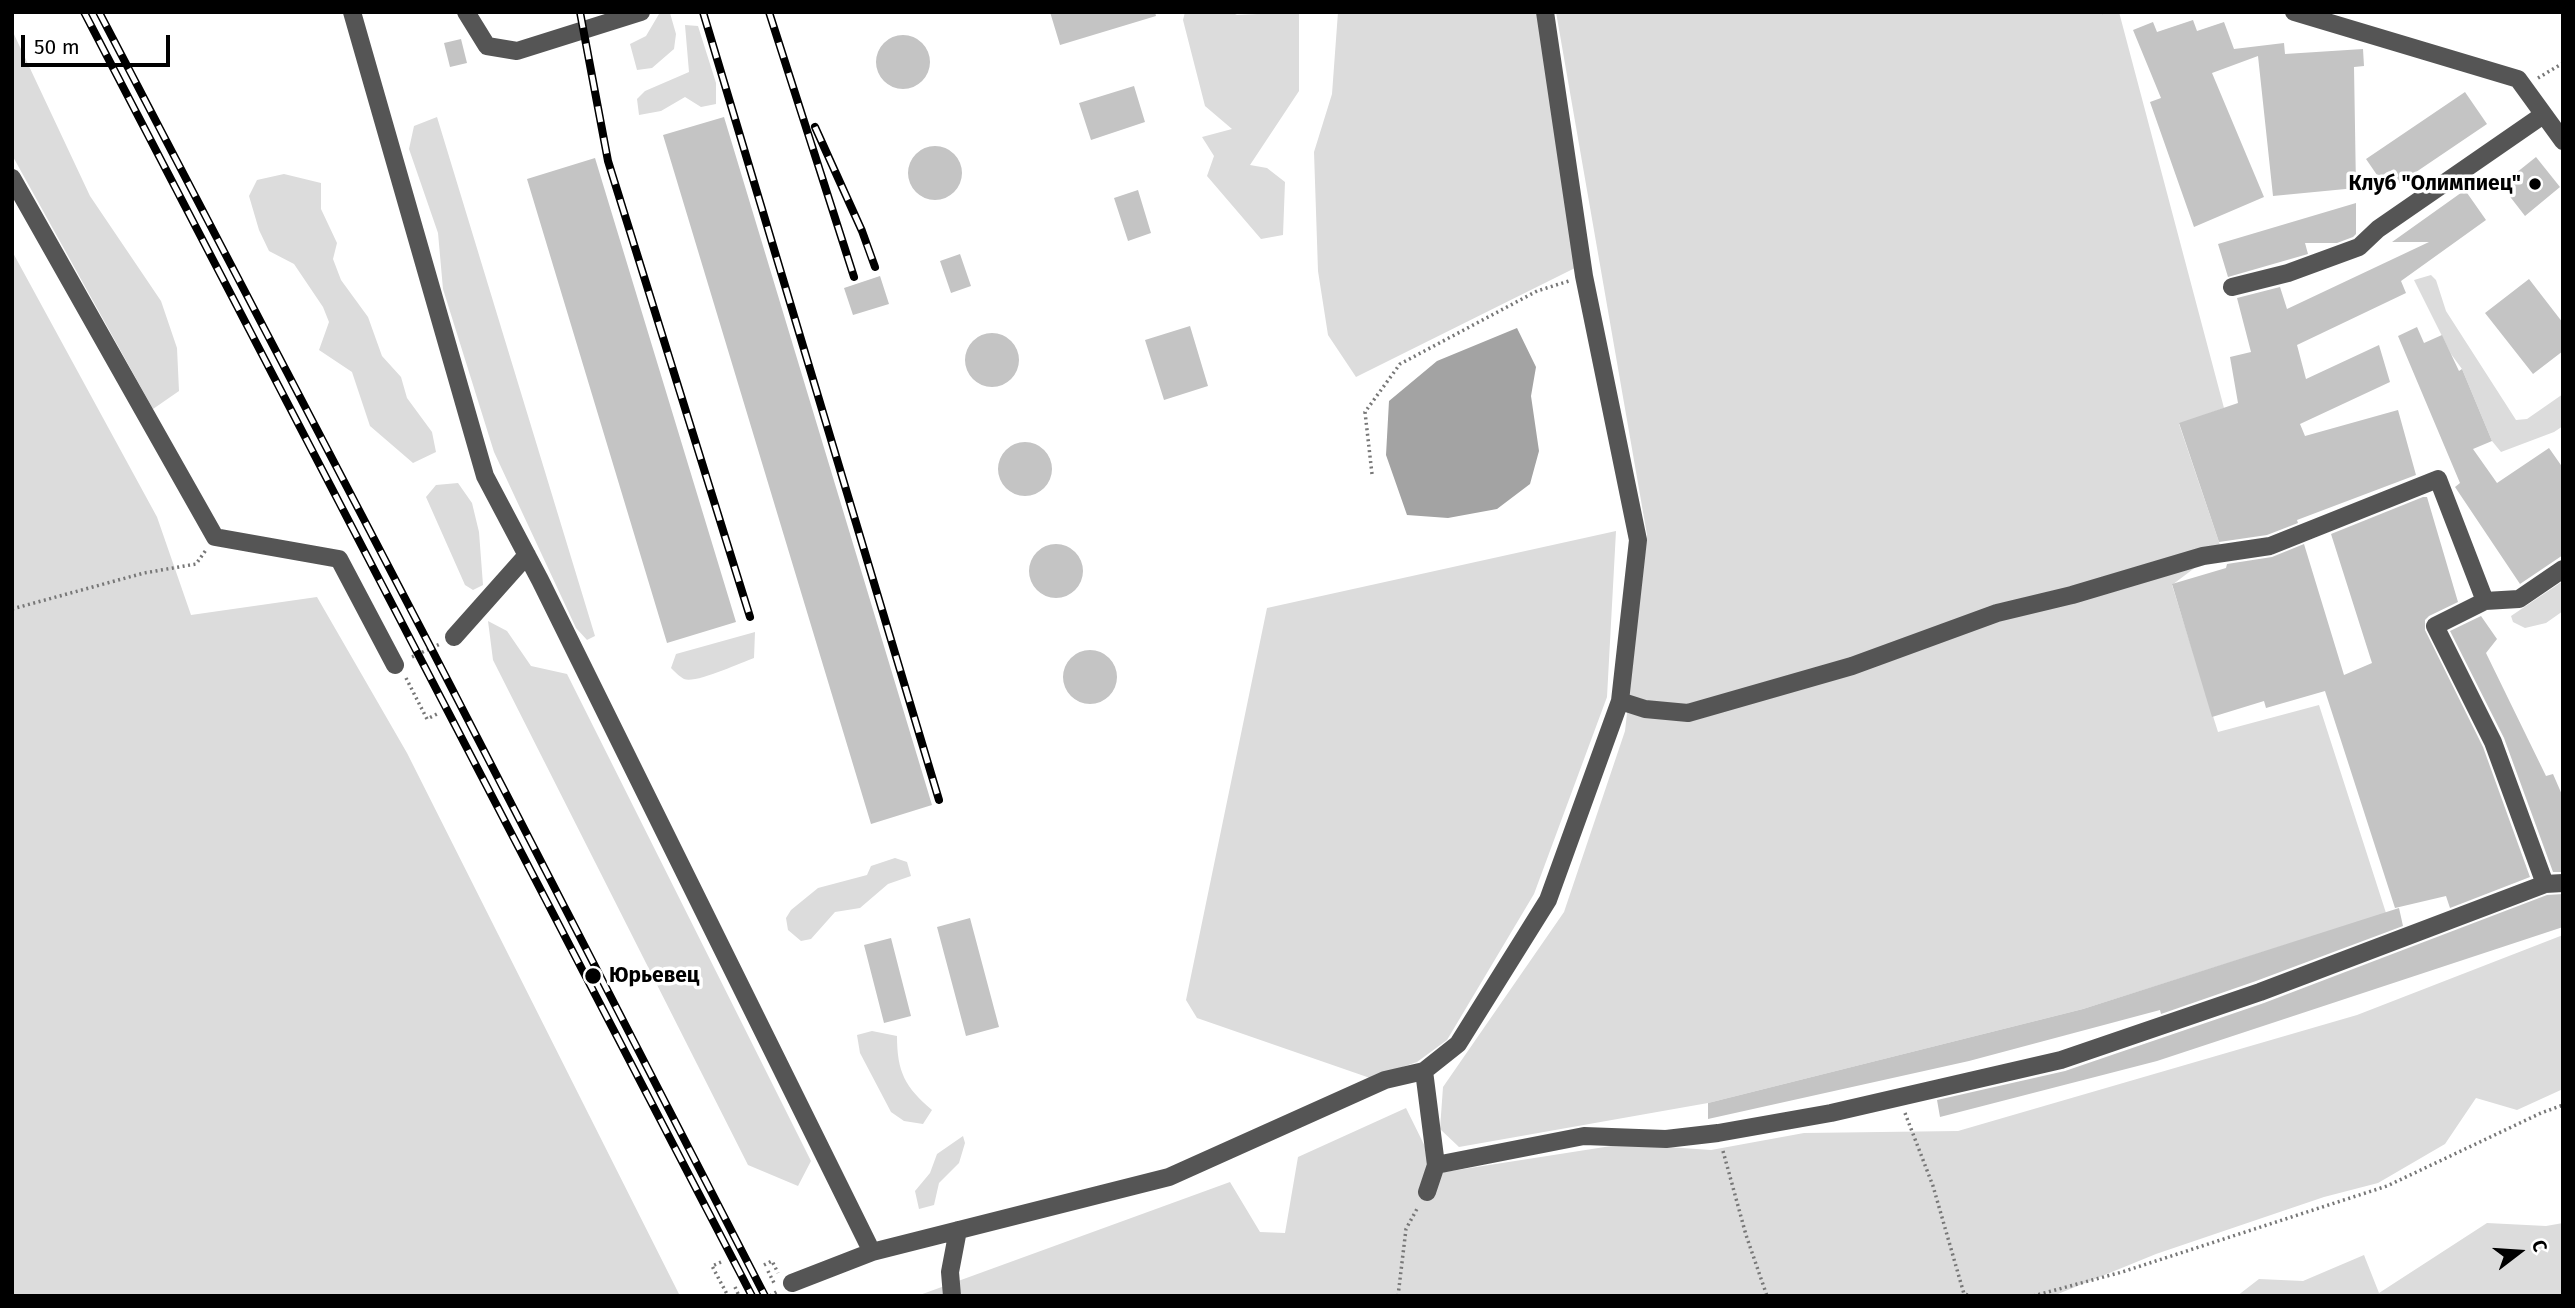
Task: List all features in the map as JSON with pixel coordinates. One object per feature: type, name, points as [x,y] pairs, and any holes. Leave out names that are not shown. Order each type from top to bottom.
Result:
[{"type":"street","points":[[352,12],[485,475],[872,1252]]},
{"type":"street","points":[[466,12],[487,46],[517,51],[641,12]]},
{"type":"street","points":[[792,1283],[872,1252],[1169,1177],[1385,1080],[1424,1071],[1458,1044],[1548,900],[1620,701],[1638,540],[1584,275],[1545,12]]},
{"type":"street","points":[[2294,12],[2521,83],[2563,141]]},
{"type":"street","points":[[2232,287],[2288,273],[2314,261],[2359,247],[2378,229],[2543,115]]},
{"type":"street","points":[[12,178],[215,537],[339,559],[403,667]]},
{"type":"street","points":[[1620,701],[1645,709],[1688,713],[1852,666],[1997,613],[2072,595],[2203,556],[2270,546],[2319,524],[2438,479],[2485,601]]},
{"type":"street","points":[[454,637],[527,555]]},
{"type":"street","points":[[1436,1165],[1584,1136],[1666,1139],[1718,1133],[1831,1113],[2061,1060],[2260,992],[2554,884],[2493,742],[2435,626],[2485,601],[2519,599],[2563,569]]},
{"type":"street","points":[[1424,1071],[1436,1165],[1427,1192]]},
{"type":"street","points":[[952,1296],[950,1272],[958,1230]]},
{"type":"path","points":[[2521,83],[2563,63]]},
{"type":"path","points":[[1372,474],[1365,412],[1400,365],[1538,291],[1584,275]]},
{"type":"path","points":[[12,609],[144,573],[196,564],[215,537]]},
{"type":"path","points":[[437,714],[427,719],[403,667],[454,637]]},
{"type":"path","points":[[1900,1097],[1933,1186],[1964,1294],[1973,1296]]},
{"type":"path","points":[[2033,1296],[2122,1272],[2387,1186],[2563,1105]]},
{"type":"path","points":[[1718,1133],[1746,1235],[1767,1296]]},
{"type":"path","points":[[1398,1296],[1406,1229],[1427,1192]]},
{"type":"path","points":[[721,1262],[712,1266],[728,1296]]},
{"type":"path","points":[[768,1271],[772,1280]]},
{"type":"path","points":[[734,1287],[739,1296]]},
{"type":"shaded area","points":[[1185,12],[1231,12],[1237,15],[1299,12],[1299,91],[1250,165],[1267,168],[1285,182],[1283,235],[1261,239],[1207,176],[1214,156],[1202,137],[1232,129],[1205,106],[1183,20]]},
{"type":"shaded area","points":[[1338,12],[1538,12],[1579,266],[1356,377],[1328,335],[1318,271],[1314,152],[1332,94]]},
{"type":"shaded area","points":[[1556,12],[2119,12],[2224,408],[2179,424],[2221,548],[2172,585],[2218,732],[2319,705],[2386,913],[2083,1009],[1708,1103],[1459,1147],[1440,1129],[1443,1087],[1564,912],[1625,731],[1647,535]]},
{"type":"shaded area","points":[[670,13],[676,34],[674,49],[652,68],[637,70],[630,44],[646,36],[659,14]]},
{"type":"shaded area","points":[[685,25],[698,26],[716,83],[716,104],[701,107],[685,97],[661,111],[639,115],[637,99],[645,91],[689,72]]},
{"type":"shaded area","points":[[12,30],[90,196],[161,301],[177,348],[179,391],[153,409],[12,155]]},
{"type":"shaded area","points":[[437,117],[595,636],[587,640],[576,628],[494,452],[443,289],[438,233],[409,149],[414,126]]},
{"type":"shaded area","points":[[284,174],[321,183],[321,209],[337,243],[333,259],[341,280],[368,317],[382,356],[401,377],[407,398],[432,432],[436,452],[413,463],[370,426],[352,372],[319,350],[329,322],[323,307],[294,264],[269,251],[259,230],[249,196],[257,180]]},
{"type":"shaded area","points":[[12,251],[157,517],[191,615],[317,597],[407,753],[680,1296],[12,1296]]},
{"type":"shaded area","points":[[2431,275],[2436,280],[2446,311],[2516,420],[2527,419],[2563,394],[2563,426],[2501,452],[2492,441],[2462,369],[2451,354],[2414,280]]},
{"type":"shaded area","points":[[1517,328],[1536,367],[1531,396],[1539,451],[1530,484],[1497,509],[1448,518],[1407,515],[1386,455],[1389,401],[1437,361]]},
{"type":"shaded area","points":[[458,483],[472,503],[479,532],[483,585],[473,590],[465,585],[426,497],[436,485]]},
{"type":"shaded area","points":[[1616,531],[1607,697],[1534,894],[1447,1040],[1417,1062],[1370,1078],[1197,1018],[1186,1000],[1267,608]]},
{"type":"shaded area","points":[[2563,581],[2563,611],[2546,623],[2525,628],[2513,622],[2511,616]]},
{"type":"shaded area","points":[[488,621],[507,631],[531,666],[567,674],[811,1161],[798,1186],[748,1165],[493,660]]},
{"type":"shaded area","points":[[755,632],[754,658],[690,680],[682,678],[671,668],[676,654]]},
{"type":"shaded area","points":[[895,858],[907,862],[911,876],[888,884],[860,908],[835,912],[811,939],[801,941],[788,930],[786,918],[791,910],[818,888],[867,875],[871,866]]},
{"type":"shaded area","points":[[2563,935],[2563,1089],[2517,1110],[2476,1098],[2445,1144],[2378,1183],[2324,1197],[2156,1254],[2053,1296],[917,1296],[1230,1182],[1260,1232],[1285,1233],[1298,1157],[1406,1108],[1438,1173],[1624,1144],[1711,1150],[1804,1133],[1958,1131],[2357,1015]]},
{"type":"shaded area","points":[[872,1031],[897,1036],[904,1078],[915,1094],[932,1110],[923,1124],[904,1121],[891,1112],[860,1053],[857,1035]]},
{"type":"shaded area","points":[[963,1136],[965,1143],[959,1163],[939,1183],[934,1205],[919,1209],[915,1191],[930,1173],[937,1154]]},
{"type":"shaded area","points":[[2487,1223],[2546,1226],[2563,1223],[2563,1296],[2237,1296],[2259,1279],[2303,1281],[2364,1255],[2379,1293]]},
{"type":"building","points":[[1050,12],[1155,12],[1156,16],[1060,45]]},
{"type":"building","points":[[2193,20],[2197,31],[2224,22],[2234,49],[2284,43],[2285,54],[2363,49],[2364,66],[2354,67],[2356,188],[2273,196],[2258,56],[2212,73],[2264,197],[2194,227],[2150,102],[2161,98],[2133,30],[2153,22],[2157,32]]},
{"type":"building","points":[[903,35],[922,43],[930,62],[922,81],[903,89],[884,81],[876,62],[884,43]]},
{"type":"building","points":[[461,39],[467,63],[450,67],[444,43]]},
{"type":"building","points":[[1134,86],[1145,122],[1091,140],[1079,103]]},
{"type":"building","points":[[2465,92],[2487,124],[2388,191],[2366,159]]},
{"type":"building","points":[[724,117],[932,805],[871,824],[663,135]]},
{"type":"building","points":[[935,146],[954,154],[962,173],[954,192],[935,200],[916,192],[908,173],[916,154]]},
{"type":"building","points":[[2536,157],[2560,187],[2525,216],[2501,185]]},
{"type":"building","points":[[595,158],[736,622],[667,643],[527,179]]},
{"type":"building","points":[[1138,190],[1151,233],[1128,241],[1114,198]]},
{"type":"building","points":[[2465,190],[2486,220],[2401,281],[2406,293],[2297,345],[2306,379],[2379,345],[2390,382],[2300,424],[2305,436],[2398,410],[2416,475],[2297,520],[2298,523],[2267,535],[2219,542],[2179,423],[2238,403],[2230,357],[2251,352],[2237,298],[2280,287],[2287,309],[2429,242],[2392,242]]},
{"type":"building","points":[[2356,203],[2356,234],[2353,237],[2337,243],[2305,243],[2308,254],[2228,277],[2218,244]]},
{"type":"building","points":[[960,254],[971,286],[951,293],[940,261]]},
{"type":"building","points":[[880,276],[889,304],[853,315],[844,288]]},
{"type":"building","points":[[2529,279],[2563,323],[2563,351],[2533,374],[2485,313]]},
{"type":"building","points":[[1190,326],[1208,386],[1164,400],[1145,340]]},
{"type":"building","points":[[2417,327],[2424,343],[2442,335],[2459,371],[2462,369],[2492,441],[2473,449],[2497,483],[2549,448],[2563,468],[2563,555],[2520,584],[2455,487],[2460,483],[2398,336]]},
{"type":"building","points":[[992,333],[1011,341],[1019,360],[1011,379],[992,387],[973,379],[965,360],[973,341]]},
{"type":"building","points":[[1025,442],[1044,450],[1052,469],[1044,488],[1025,496],[1006,488],[998,469],[1006,450]]},
{"type":"building","points":[[2427,497],[2458,602],[2429,616],[2425,620],[2425,630],[2483,747],[2530,877],[2450,908],[2446,896],[2395,908],[2325,691],[2266,708],[2264,701],[2212,717],[2172,584],[2226,568],[2227,564],[2272,557],[2304,544],[2344,675],[2372,663],[2331,534]]},
{"type":"building","points":[[1056,544],[1075,552],[1083,571],[1075,590],[1056,598],[1037,590],[1029,571],[1037,552]]},
{"type":"building","points":[[2481,616],[2497,639],[2486,653],[2546,776],[2553,774],[2563,797],[2563,872],[2553,872],[2504,738],[2450,631]]},
{"type":"building","points":[[1090,650],[1109,658],[1117,677],[1109,696],[1090,704],[1071,696],[1063,677],[1071,658]]},
{"type":"building","points":[[2563,894],[2563,927],[2157,1061],[1940,1117],[1937,1100],[2065,1071],[2264,1003],[2547,895]]},
{"type":"building","points":[[2399,908],[2403,926],[2161,1014],[2160,1010],[1969,1061],[1708,1119],[1708,1103],[2083,1009]]},
{"type":"building","points":[[970,918],[999,1027],[966,1036],[937,927]]},
{"type":"building","points":[[891,938],[911,1016],[884,1023],[864,945]]},
{"type":"railway","points":[[84,12],[752,1296]]},
{"type":"railway","points":[[99,12],[765,1296]]},
{"type":"railway","points":[[580,12],[608,161],[750,617]]},
{"type":"railway","points":[[703,12],[939,800]]},
{"type":"railway","points":[[769,12],[854,277]]},
{"type":"railway","points":[[815,127],[862,231],[875,267]]},
{"type":"place","name":"Клуб \"Олимпиец\"","points":[[2535,184]]},
{"type":"place","name":"Юрьевец","points":[[593,976]]}]
